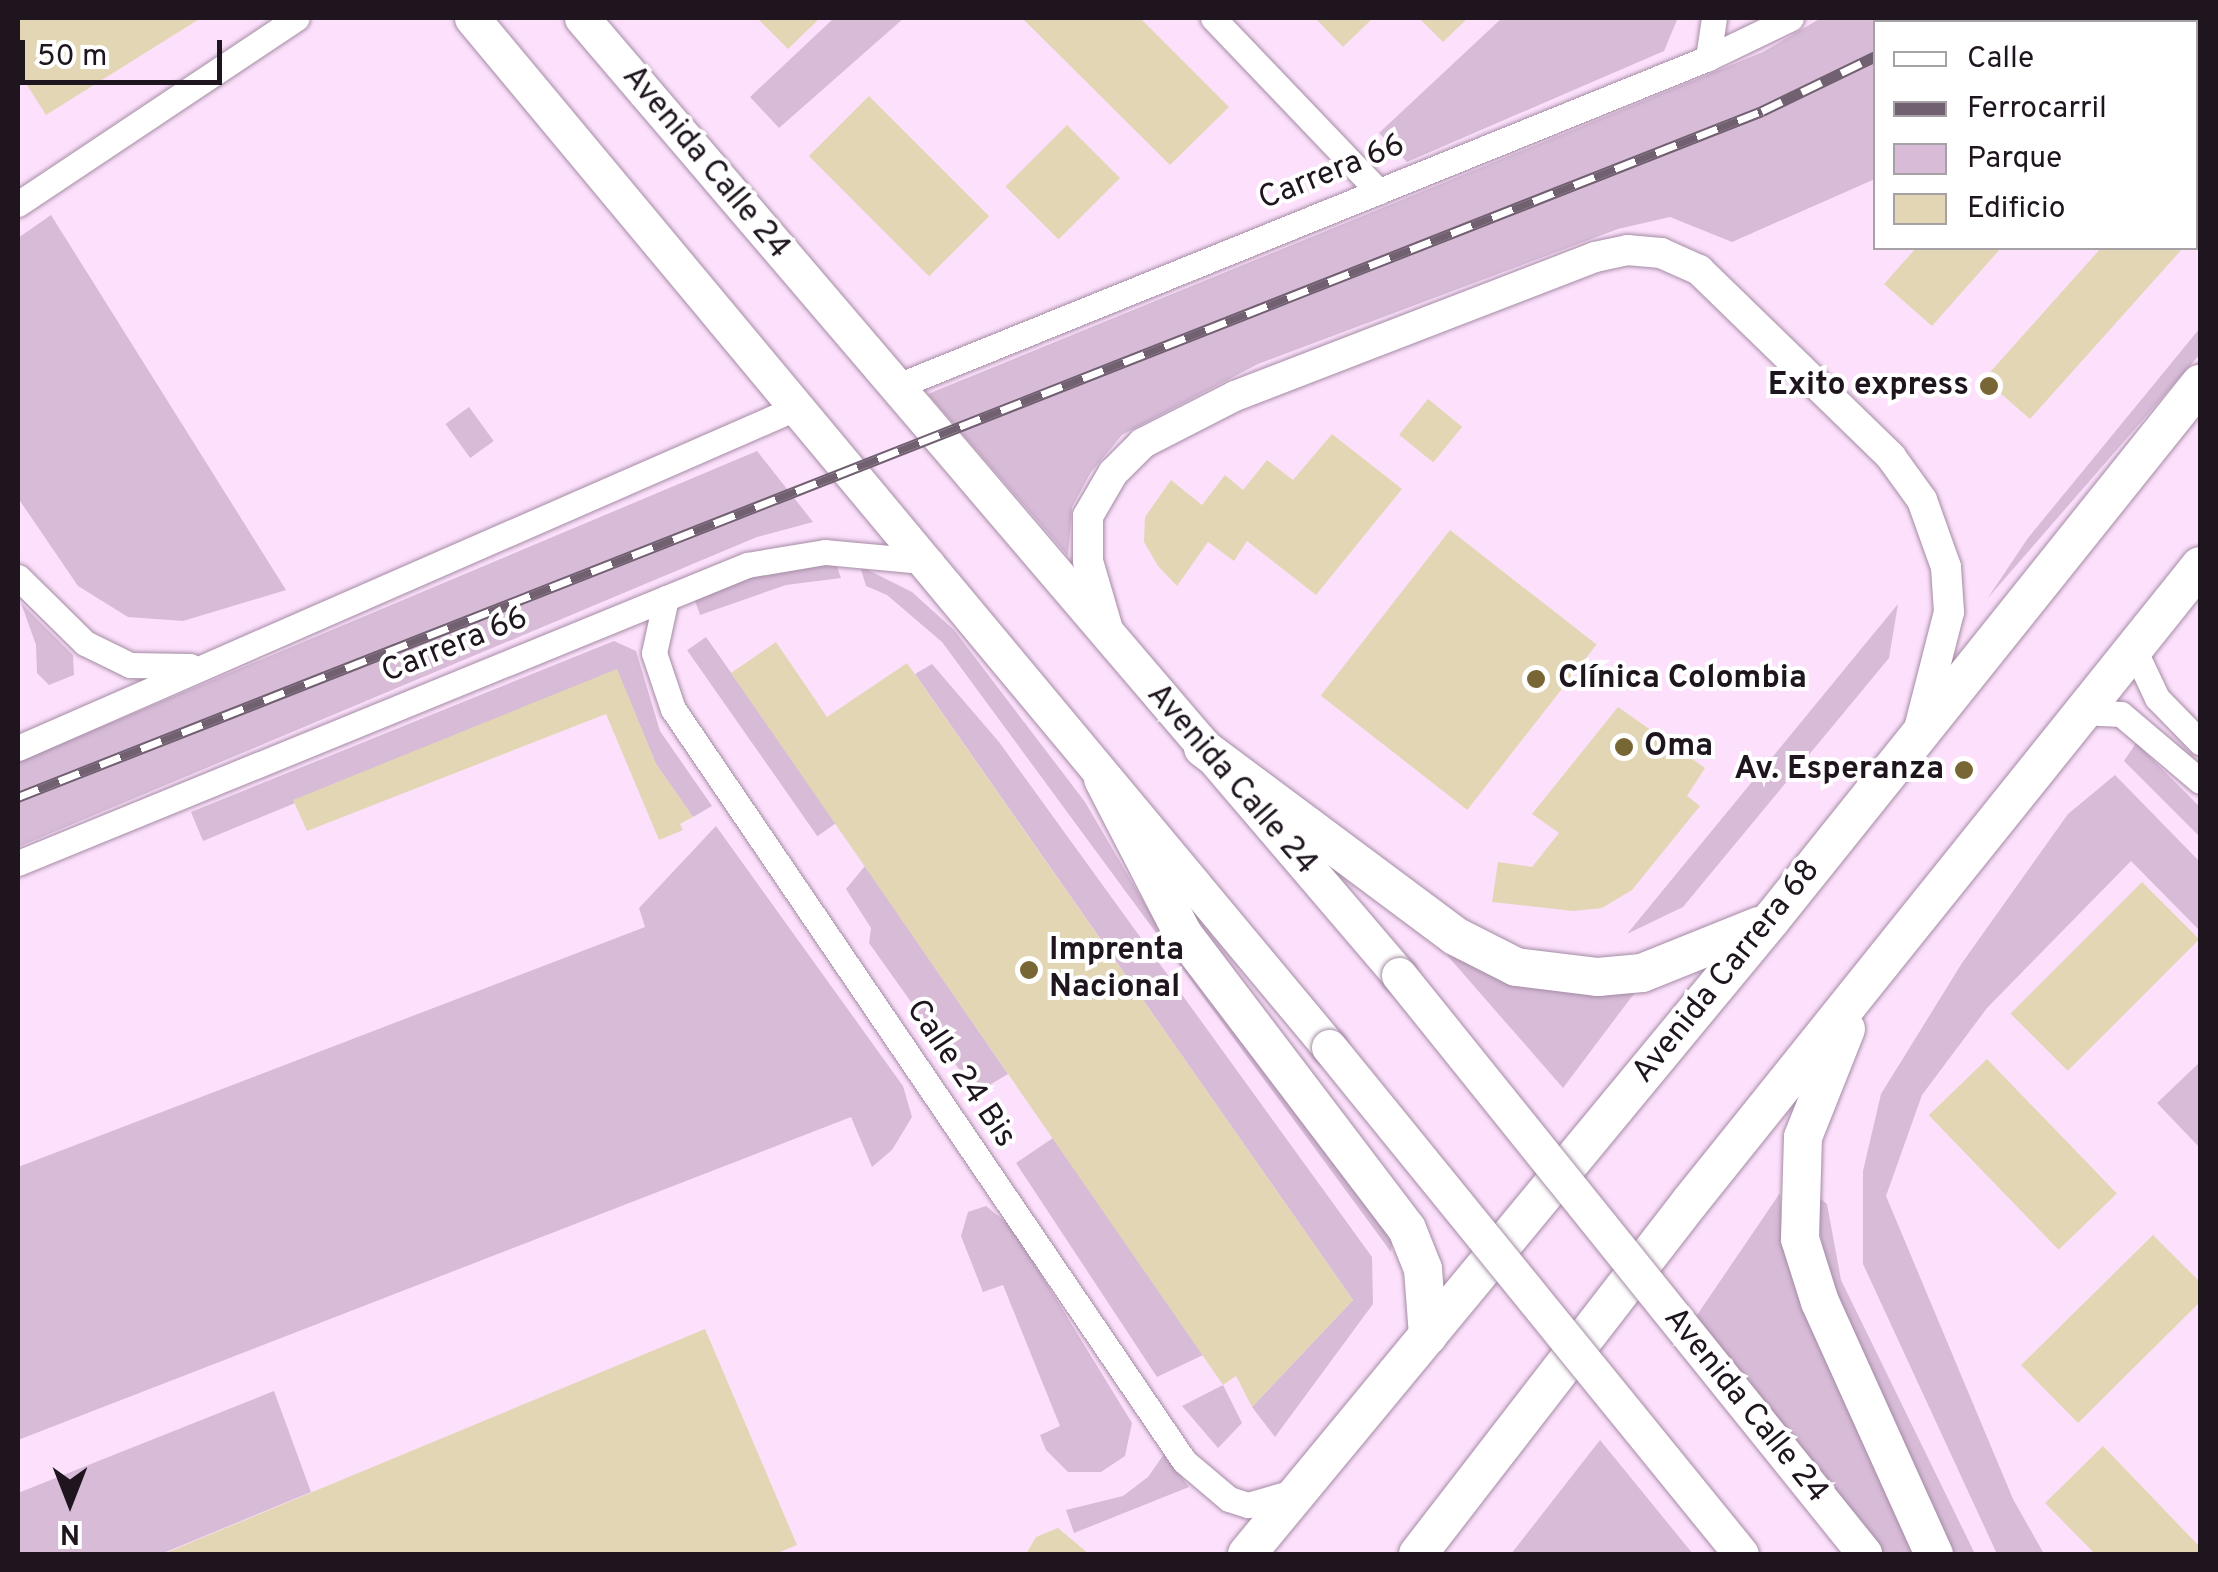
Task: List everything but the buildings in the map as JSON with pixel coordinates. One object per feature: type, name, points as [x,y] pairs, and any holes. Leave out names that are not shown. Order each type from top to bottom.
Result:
[{"type":"main road","points":[[472,18],[932,562],[1103,779],[1329,1047],[1741,1554]]},
{"type":"main road","name":"Avenida Calle 24","points":[[582,18],[1399,975],[1864,1554]]},
{"type":"main road","name":"Avenida Carrera 68","points":[[1247,1554],[1771,920],[1919,729],[2200,384]]},
{"type":"main road","points":[[1418,1554],[1872,974],[2200,566]]},
{"type":"main road","points":[[1202,748],[1455,936],[1516,967],[1598,978],[1642,973],[1771,920]]},
{"type":"main road","points":[[1103,779],[1183,934],[1407,1229],[1423,1269],[1428,1336]]},
{"type":"main road","points":[[1872,974],[1811,1110],[1800,1155],[1797,1214],[1820,1302],[1934,1554]]},
{"type":"street","points":[[18,204],[297,18]]},
{"type":"street","points":[[1212,18],[1379,192]]},
{"type":"street","points":[[1708,58],[1714,18]]},
{"type":"street","name":"Carrera 66","points":[[896,386],[1708,58],[1791,18]]},
{"type":"street","points":[[1111,640],[1088,560],[1088,516],[1114,473],[1144,443],[1235,396],[1595,257],[1626,250],[1660,253],[1699,270],[1891,456],[1922,500],[1946,567],[1948,612],[1919,729]]},
{"type":"street","points":[[18,748],[800,406]]},
{"type":"street","name":"Carrera 66","points":[[18,864],[747,564],[825,552],[932,562]]},
{"type":"street","points":[[18,577],[84,643],[130,666],[210,664]]},
{"type":"street","name":"Calle 24 Bis","points":[[666,598],[654,654],[673,709],[1184,1461],[1229,1499],[1248,1505],[1300,1489]]},
{"type":"street","points":[[2134,647],[2157,698],[2200,742]]},
{"type":"street","points":[[2081,712],[2121,714],[2200,781]]},
{"type":"green space","points":[[834,18],[904,18],[779,128],[750,97]]},
{"type":"green space","points":[[1502,18],[1677,20],[1664,51],[1407,162],[1379,133]]},
{"type":"green space","points":[[1821,18],[2102,18],[1873,20],[1873,180],[1732,242],[1670,217],[1618,229],[1258,364],[1122,435],[1091,472],[1072,507],[1068,556],[928,394],[1763,52]]},
{"type":"green space","points":[[51,215],[286,590],[183,621],[128,617],[78,586],[18,498],[18,238]]},
{"type":"green space","points":[[2200,328],[2200,354],[1987,599],[2028,538]]},
{"type":"green space","points":[[469,407],[494,441],[470,458],[446,424]]},
{"type":"green space","points":[[757,451],[813,522],[757,537],[18,847],[18,762]]},
{"type":"green space","points":[[835,561],[841,578],[786,585],[700,615],[694,598],[763,573]]},
{"type":"green space","points":[[860,566],[912,592],[954,630],[1085,802],[1163,935],[1393,1233],[1391,1252],[942,642],[887,595],[866,586]]},
{"type":"green space","points":[[21,603],[73,655],[74,675],[49,685],[37,673],[36,645]]},
{"type":"green space","points":[[1898,604],[1889,658],[1683,907],[1627,934]]},
{"type":"green space","points":[[706,637],[836,823],[817,836],[687,650]]},
{"type":"green space","points":[[614,641],[636,651],[660,731],[712,806],[693,817],[656,764],[617,670],[203,841],[191,812]]},
{"type":"green space","points":[[932,664],[999,742],[1372,1257],[1373,1304],[1275,1437],[1252,1407],[1353,1300],[915,674]]},
{"type":"green space","points":[[2136,743],[2200,807],[2200,837],[2124,761]]},
{"type":"green space","points":[[2115,775],[2200,862],[2200,931],[2131,861],[1987,1008],[1922,1095],[1886,1196],[2013,1499],[2044,1554],[1997,1554],[1863,1264],[1863,1171],[1881,1094],[1962,963],[2068,814]]},
{"type":"green space","points":[[716,826],[903,1086],[912,1117],[892,1150],[872,1167],[851,1117],[18,1440],[18,1167],[645,927],[639,908]]},
{"type":"green space","points":[[865,866],[1008,1074],[976,1093],[869,943],[871,928],[846,889]]},
{"type":"green space","points":[[1446,954],[1527,988],[1636,991],[1563,1088]]},
{"type":"green space","points":[[2200,1062],[2200,1148],[2157,1103]]},
{"type":"green space","points":[[1053,1138],[1203,1355],[1157,1377],[1016,1163]]},
{"type":"green space","points":[[1811,1191],[1827,1204],[1841,1280],[1975,1554],[1952,1554],[1833,1295]]},
{"type":"green space","points":[[1780,1193],[1782,1225],[1922,1554],[1884,1554],[1693,1321]]},
{"type":"green space","points":[[986,1206],[1012,1227],[1132,1423],[1125,1456],[1101,1472],[1068,1472],[1046,1450],[1040,1435],[1060,1426],[1003,1285],[983,1292],[961,1236],[968,1212]]},
{"type":"green space","points":[[1223,1385],[1242,1423],[1218,1448],[1182,1406]]},
{"type":"green space","points":[[274,1391],[311,1492],[161,1554],[18,1554],[18,1493]]},
{"type":"green space","points":[[1600,1440],[1693,1554],[1511,1554]]},
{"type":"green space","points":[[1164,1454],[1189,1487],[1074,1533],[1066,1510],[1123,1496],[1148,1477]]},
{"type":"railway","points":[[1926,20],[1930,18]]},
{"type":"railway","points":[[18,797],[1762,111],[1873,57]]},
{"type":"place","name":"Exito express","points":[[1989,386]]},
{"type":"place","name":"Clínica Colombia","points":[[1536,679]]},
{"type":"place","name":"Oma","points":[[1624,747]]},
{"type":"place","name":"Av. Esperanza","points":[[1964,770]]},
{"type":"place","name":"Imprenta Nacional","points":[[1029,970]]}]
